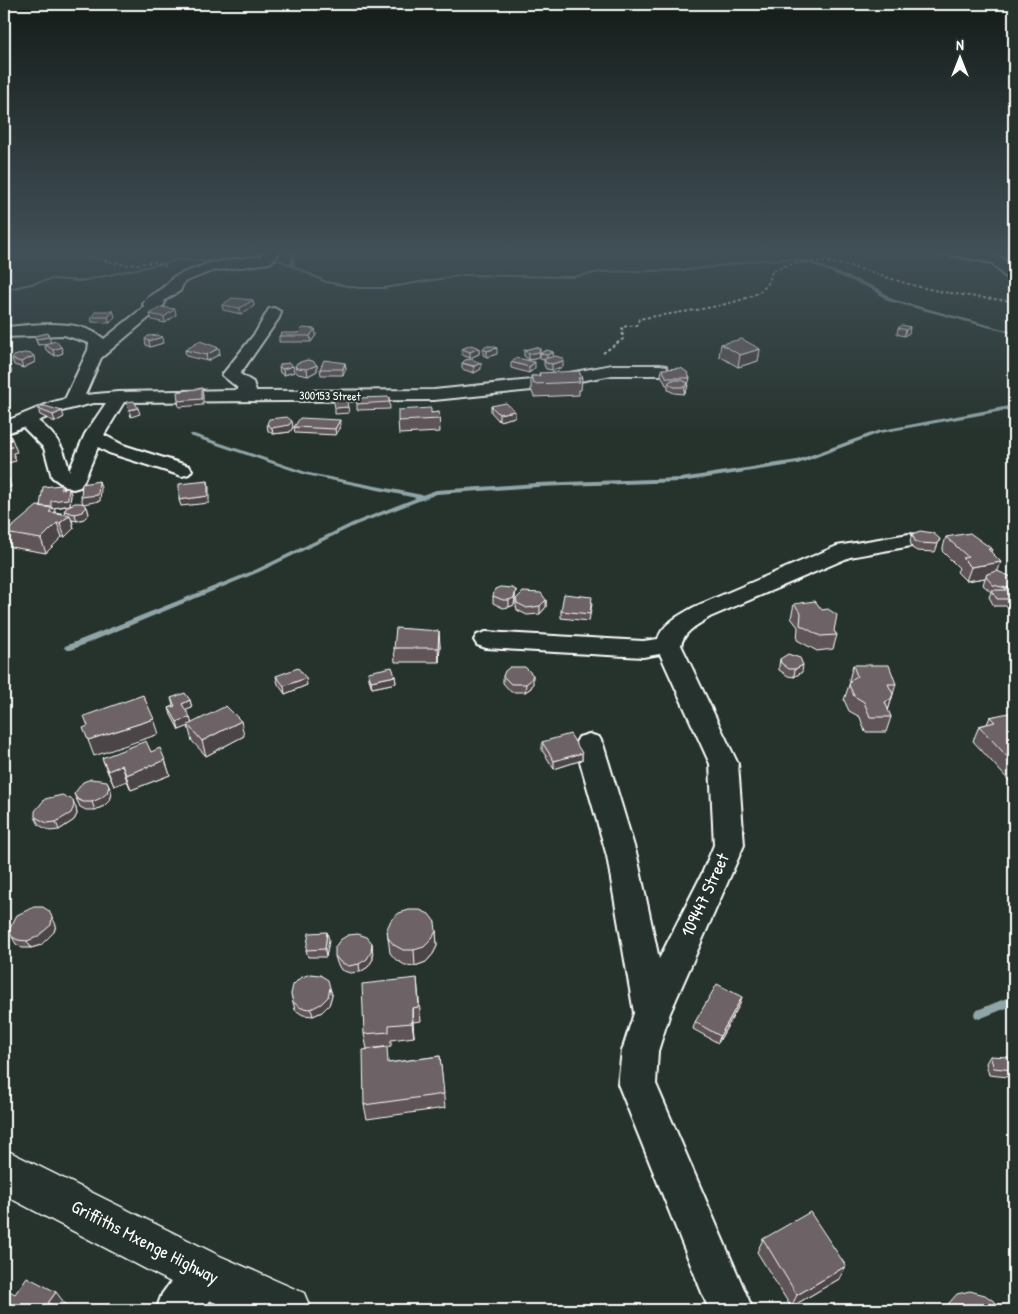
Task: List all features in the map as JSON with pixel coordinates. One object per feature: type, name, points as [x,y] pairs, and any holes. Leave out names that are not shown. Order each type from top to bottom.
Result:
[{"type":"street","points":[[94,355],[150,311]]},
{"type":"street","points":[[248,394],[247,386],[230,375],[258,340],[265,326],[272,319],[274,312]]},
{"type":"street","points":[[4,332],[62,330],[78,332],[96,341],[98,344],[94,355],[72,402]]},
{"type":"street","name":"300153 Street","points":[[4,429],[72,402],[118,397],[248,394],[333,397],[434,394],[532,385],[597,372],[624,369],[660,370]]},
{"type":"street","points":[[25,420],[48,439],[57,450],[59,473],[73,483],[94,434],[118,397]]},
{"type":"street","points":[[94,434],[98,441],[116,449],[182,470]]},
{"type":"street","points":[[486,640],[643,649],[669,644],[672,634],[685,622],[725,602],[845,551],[909,540]]},
{"type":"street","name":"109447 Street","points":[[669,644],[687,690],[724,764],[729,844],[716,877],[680,948],[652,1013],[640,1051],[637,1084],[731,1310]]},
{"type":"street","points":[[589,744],[622,856],[652,1013]]},
{"type":"street","name":"Griffiths Mxenge Highway","points":[[4,1171],[204,1273],[287,1310]]},
{"type":"street","points":[[178,1310],[204,1273]]},
{"type":"path","points":[[597,372],[592,362],[622,339],[622,327],[637,325],[639,318],[679,311]]},
{"type":"building","points":[[96,311],[113,311],[108,317],[91,317]]},
{"type":"building","points":[[154,311],[172,311],[164,317],[150,314]]},
{"type":"building","points":[[902,325],[910,327],[906,330],[898,328]]},
{"type":"building","points":[[303,328],[315,329],[310,336],[279,336],[282,333],[298,333]]},
{"type":"building","points":[[48,333],[49,337],[36,339],[34,336]]},
{"type":"building","points":[[158,335],[162,337],[149,341],[145,339],[148,336]]},
{"type":"building","points":[[742,339],[760,349],[740,355],[721,344]]},
{"type":"building","points":[[56,341],[61,347],[53,350],[44,344]]},
{"type":"building","points":[[200,341],[219,348],[206,355],[185,350]]},
{"type":"building","points":[[471,345],[479,348],[470,352],[462,349]]},
{"type":"building","points":[[485,346],[497,348],[487,351],[483,349]]},
{"type":"building","points":[[536,347],[540,349],[539,352],[529,354],[524,350]]},
{"type":"building","points":[[547,350],[553,352],[547,355],[540,353]]},
{"type":"building","points":[[24,353],[34,356],[21,362],[12,359],[14,356]]},
{"type":"building","points":[[555,356],[563,358],[563,361],[552,364],[546,363],[544,359]]},
{"type":"building","points":[[517,358],[535,362],[529,367],[511,362]]},
{"type":"building","points":[[471,359],[481,363],[474,366],[462,363],[465,360]]},
{"type":"building","points":[[307,360],[313,361],[317,365],[307,369],[295,366],[297,363]]},
{"type":"building","points":[[324,360],[345,363],[343,369],[320,369]]},
{"type":"building","points":[[289,363],[293,366],[283,369],[279,367],[281,364]]},
{"type":"building","points":[[681,368],[687,372],[690,378],[667,378],[662,369]]},
{"type":"building","points":[[579,371],[582,378],[578,378],[580,382],[534,384],[531,376],[540,376],[539,373]]},
{"type":"building","points":[[672,380],[682,380],[688,383],[685,387],[674,387],[668,383]]},
{"type":"building","points":[[202,388],[202,399],[178,401],[177,392]]},
{"type":"building","points":[[346,396],[348,407],[335,408],[333,398]]},
{"type":"building","points":[[389,397],[389,402],[357,404],[357,398]]},
{"type":"building","points":[[134,401],[138,408],[129,410],[126,402]]},
{"type":"building","points":[[506,403],[515,411],[499,414],[491,406]]},
{"type":"building","points":[[45,406],[62,411],[53,415],[38,409]]},
{"type":"building","points":[[431,408],[431,413],[439,412],[440,419],[398,421],[398,410]]},
{"type":"building","points":[[287,417],[292,421],[289,425],[272,428],[267,424],[269,419]]},
{"type":"building","points":[[300,418],[340,420],[335,429],[294,427]]},
{"type":"building","points":[[4,424],[12,439],[7,440],[12,447],[4,449]]},
{"type":"building","points":[[4,476],[6,476],[9,480],[4,482]]},
{"type":"building","points":[[99,481],[98,495],[81,497],[82,484]]},
{"type":"building","points":[[208,481],[208,496],[179,500],[179,484]]},
{"type":"building","points":[[61,485],[61,489],[69,488],[68,499],[51,501],[51,507],[40,506],[43,487]]},
{"type":"building","points":[[82,503],[87,507],[82,512],[75,514],[64,511],[68,506]]},
{"type":"building","points":[[37,506],[53,508],[49,512],[70,515],[60,523],[57,523],[41,539],[5,533]]},
{"type":"building","points":[[920,531],[933,533],[940,539],[937,544],[919,543],[915,541],[912,534]]},
{"type":"building","points":[[970,533],[992,549],[988,549],[1001,562],[971,567],[962,558],[968,557],[946,537]]},
{"type":"building","points":[[997,571],[1014,578],[1014,586],[1006,588],[993,585],[986,577],[987,574]]},
{"type":"building","points":[[500,587],[516,590],[514,598],[503,600],[493,596],[495,589]]},
{"type":"building","points":[[992,590],[1014,590],[1014,599],[997,599]]},
{"type":"building","points":[[523,592],[541,593],[546,600],[540,606],[527,608],[517,603],[516,599]]},
{"type":"building","points":[[564,594],[592,597],[590,614],[561,611]]},
{"type":"building","points":[[815,601],[822,610],[828,609],[837,615],[834,631],[837,635],[820,636],[800,625],[801,613],[794,604]]},
{"type":"building","points":[[396,628],[439,631],[438,648],[394,648]]},
{"type":"building","points":[[788,654],[800,658],[803,665],[795,669],[789,669],[781,663],[780,659]]},
{"type":"building","points":[[853,665],[889,665],[896,684],[888,684],[893,694],[891,699],[885,702],[891,717],[870,717],[864,702],[854,696],[849,685],[851,680],[857,676]]},
{"type":"building","points":[[392,667],[395,676],[371,681],[368,672]]},
{"type":"building","points":[[510,667],[525,667],[533,675],[531,680],[526,684],[511,684],[503,676]]},
{"type":"building","points":[[298,668],[306,678],[284,686],[276,676]]},
{"type":"building","points":[[185,693],[190,700],[182,704],[190,717],[177,722],[169,708],[175,706],[171,698]]},
{"type":"building","points":[[143,695],[154,719],[88,740],[83,728],[88,726],[84,716]]},
{"type":"building","points":[[226,706],[241,721],[202,741],[188,725]]},
{"type":"building","points":[[1013,712],[1014,764],[979,726],[995,722],[990,717]]},
{"type":"building","points":[[570,734],[582,753],[554,761],[542,742]]},
{"type":"building","points":[[146,741],[151,752],[160,748],[165,760],[126,775],[122,765],[108,771],[102,758]]},
{"type":"building","points":[[91,779],[107,781],[109,786],[107,793],[92,802],[83,802],[77,799],[74,794],[83,782]]},
{"type":"building","points":[[62,795],[73,800],[74,806],[71,813],[56,822],[47,823],[35,817],[35,811],[45,799]]},
{"type":"building","points":[[34,907],[43,907],[49,911],[52,917],[51,925],[37,937],[27,941],[12,937],[9,930],[17,915]]},
{"type":"building","points":[[409,910],[420,910],[429,914],[435,922],[436,931],[432,939],[424,947],[414,950],[403,950],[394,945],[388,938],[387,929],[391,920],[399,913]]},
{"type":"building","points":[[327,932],[325,949],[306,950],[309,933]]},
{"type":"building","points":[[358,934],[367,937],[372,943],[371,952],[367,959],[359,964],[349,966],[340,962],[335,956],[335,947],[340,940],[348,935]]},
{"type":"building","points":[[310,974],[320,975],[328,980],[330,988],[328,997],[321,1004],[311,1009],[301,1008],[293,1002],[291,994],[293,985],[300,978]]},
{"type":"building","points":[[417,978],[419,1007],[412,1008],[412,1023],[389,1025],[389,1032],[364,1034],[362,984]]},
{"type":"building","points":[[717,984],[742,997],[720,1036],[695,1022]]},
{"type":"building","points":[[387,1047],[388,1063],[440,1056],[444,1094],[364,1105],[363,1050]]},
{"type":"building","points":[[990,1056],[1009,1057],[1013,1070],[994,1068]]},
{"type":"building","points":[[810,1212],[846,1266],[797,1295],[763,1239]]},
{"type":"building","points":[[27,1277],[56,1292],[48,1303],[62,1310],[4,1310],[4,1288],[15,1294]]},
{"type":"building","points":[[970,1291],[985,1295],[1003,1310],[947,1310],[949,1303],[957,1294]]},
{"type":"waterway","points":[[933,311],[1014,333]]},
{"type":"waterway","points":[[68,648],[257,571],[354,524],[436,492],[537,485],[681,480],[798,462],[879,432],[1014,407]]},
{"type":"waterway","points":[[192,435],[308,474],[422,497]]},
{"type":"waterway","points":[[979,1014],[1014,1000]]}]
